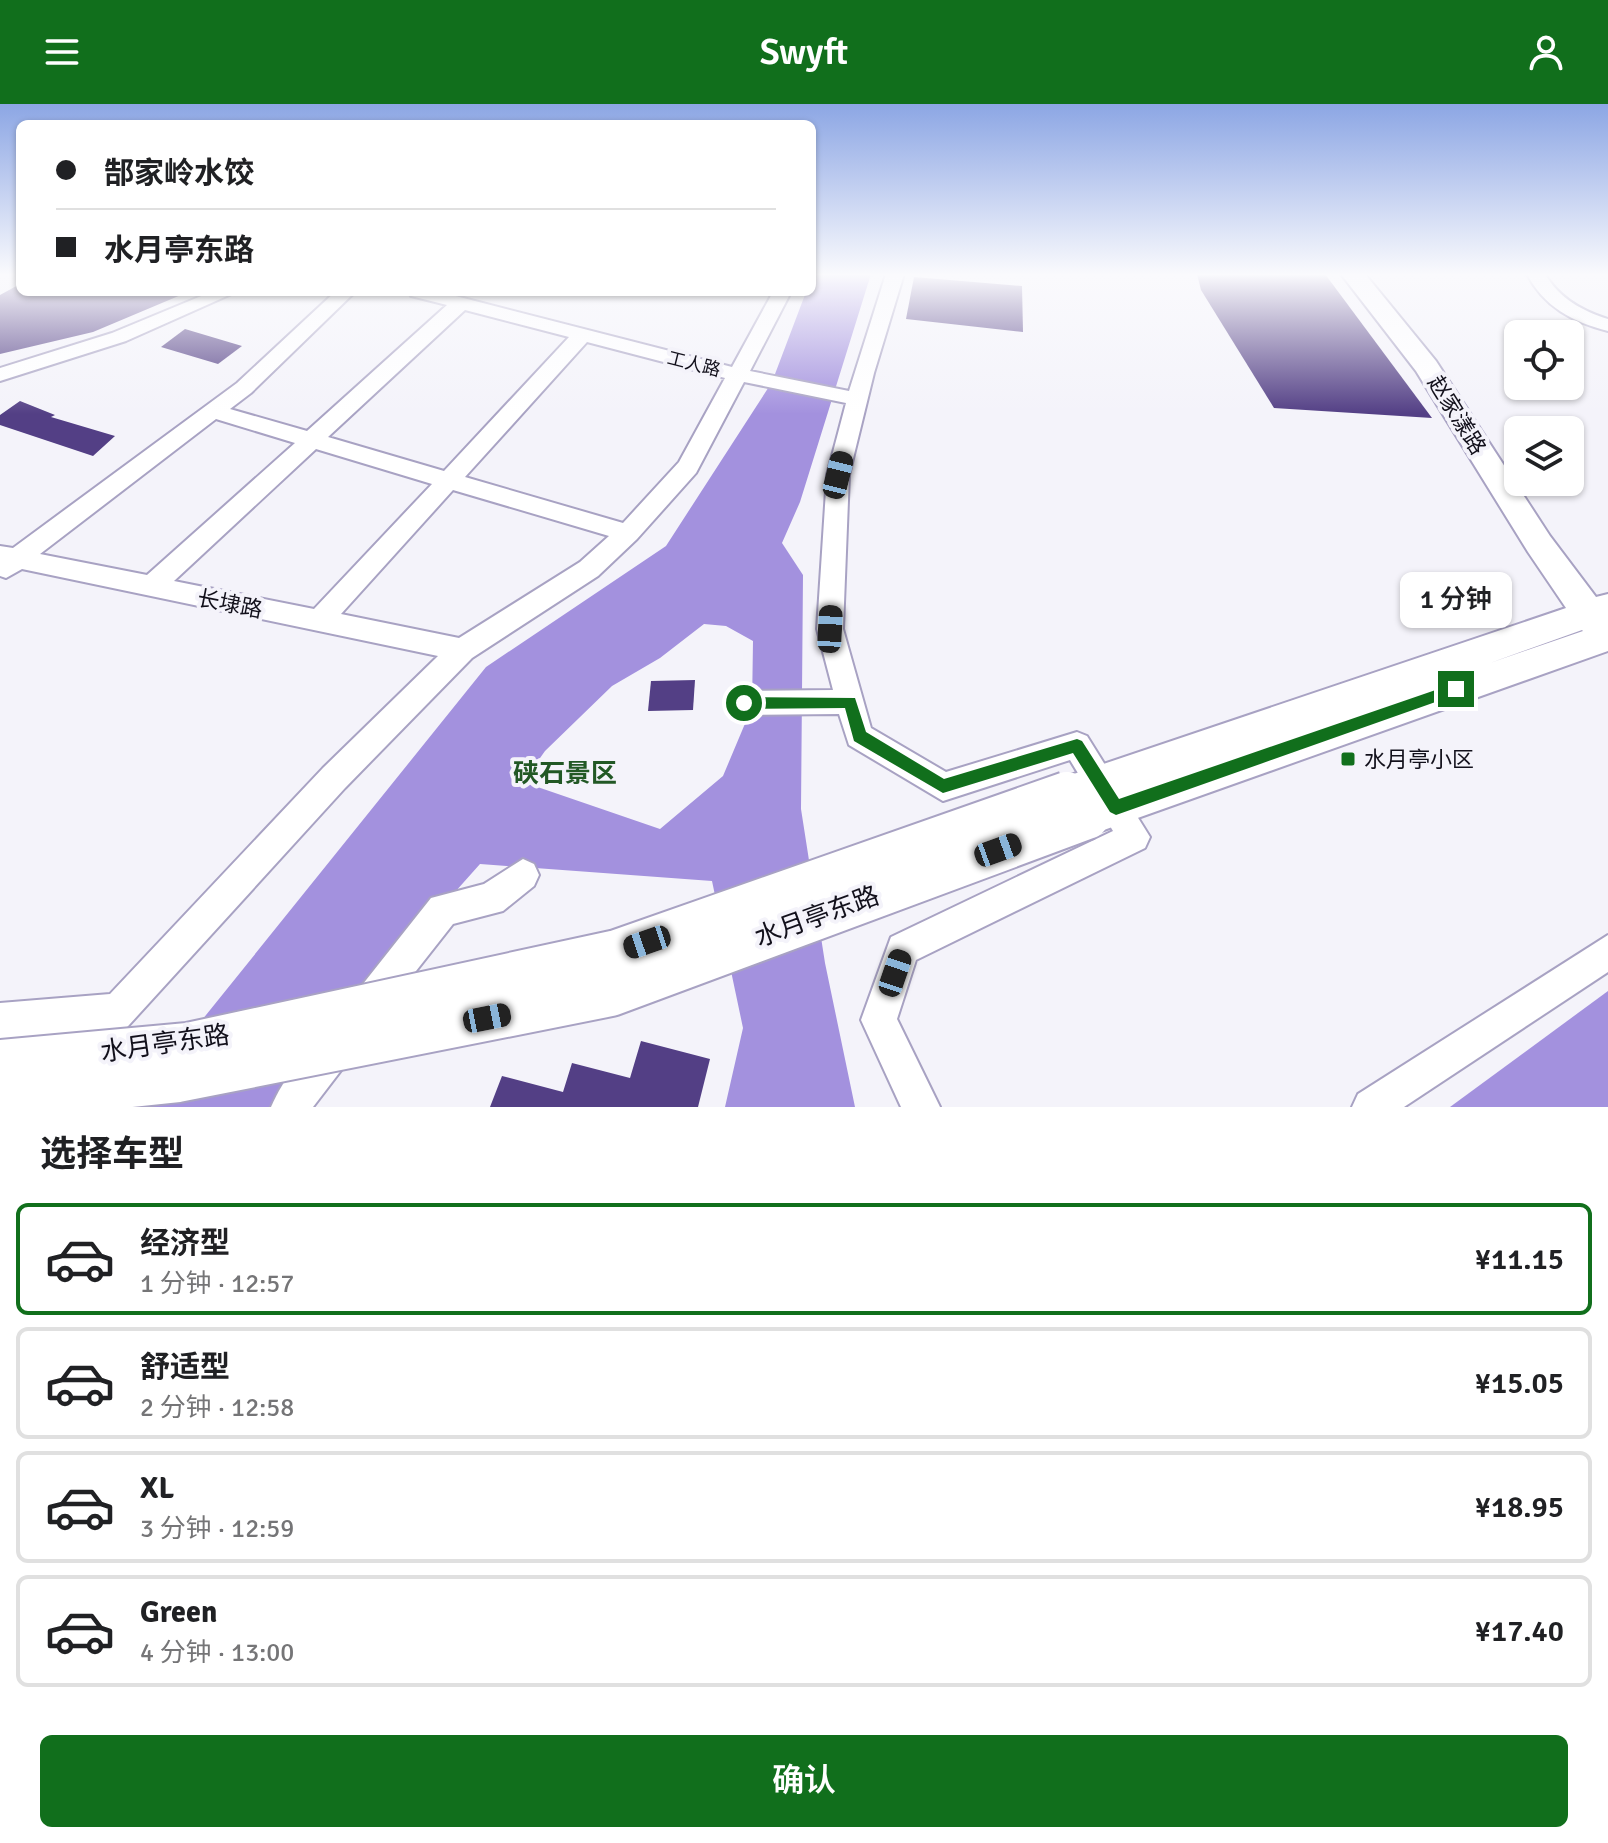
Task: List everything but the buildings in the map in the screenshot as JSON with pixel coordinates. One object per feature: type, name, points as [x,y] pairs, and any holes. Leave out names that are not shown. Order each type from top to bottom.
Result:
[{"type":"main road","name":"赵家漾路","points":[[1390,321],[1427,367],[1539,544],[1604,627]]},
{"type":"main road","name":"水月亭东路","points":[[0,1062],[188,1045],[617,952],[1093,800],[1604,627]]},
{"type":"main road","name":"水月亭东路","points":[[0,1099],[178,1080],[611,994],[1093,800]]},
{"type":"street","points":[[0,375],[119,337],[158,321]]},
{"type":"street","points":[[5,563],[244,388],[315,321]]},
{"type":"street","points":[[150,588],[442,321]]},
{"type":"street","name":"工人路","points":[[521,321],[743,376],[851,398]]},
{"type":"street","points":[[29,1107],[334,778],[462,650],[589,569],[628,533],[688,467],[743,376],[769,321]]},
{"type":"street","points":[[878,321],[851,398],[838,475],[830,629],[859,736],[943,787],[1077,745],[1093,800],[1134,837],[903,949],[879,1020],[921,1107]]},
{"type":"street","points":[[318,622],[581,336]]},
{"type":"street","points":[[212,411],[628,533]]},
{"type":"street","name":"长埭路","points":[[5,563],[150,588],[462,650]]},
{"type":"street","points":[[744,703],[850,702]]},
{"type":"street","points":[[290,1107],[443,910],[491,899],[523,875]]},
{"type":"street","points":[[1371,1107],[1608,952]]},
{"type":"street","points":[[0,1021],[118,1011]]},
{"type":"shaded area","points":[[795,321],[856,321],[800,502],[782,543],[803,575],[801,809],[825,963],[855,1107],[725,1107],[743,1028],[712,881],[480,864],[397,957],[286,1107],[132,1107],[486,667],[666,546],[772,382]],"holes":[[[704,624],[726,626],[753,641],[752,707],[723,776],[660,829],[523,782],[545,751],[612,686],[660,658]]]},
{"type":"shaded area","points":[[1608,991],[1608,1107],[1450,1107]]},
{"type":"place","name":"水月亭小区","points":[[1348,759]]},
{"type":"district","name":"硖石景区","points":[[565,774]]},
{"type":"route","points":[[744,703],[850,702],[859,736],[943,787],[1077,745],[1116,807],[1456,689]]}]
